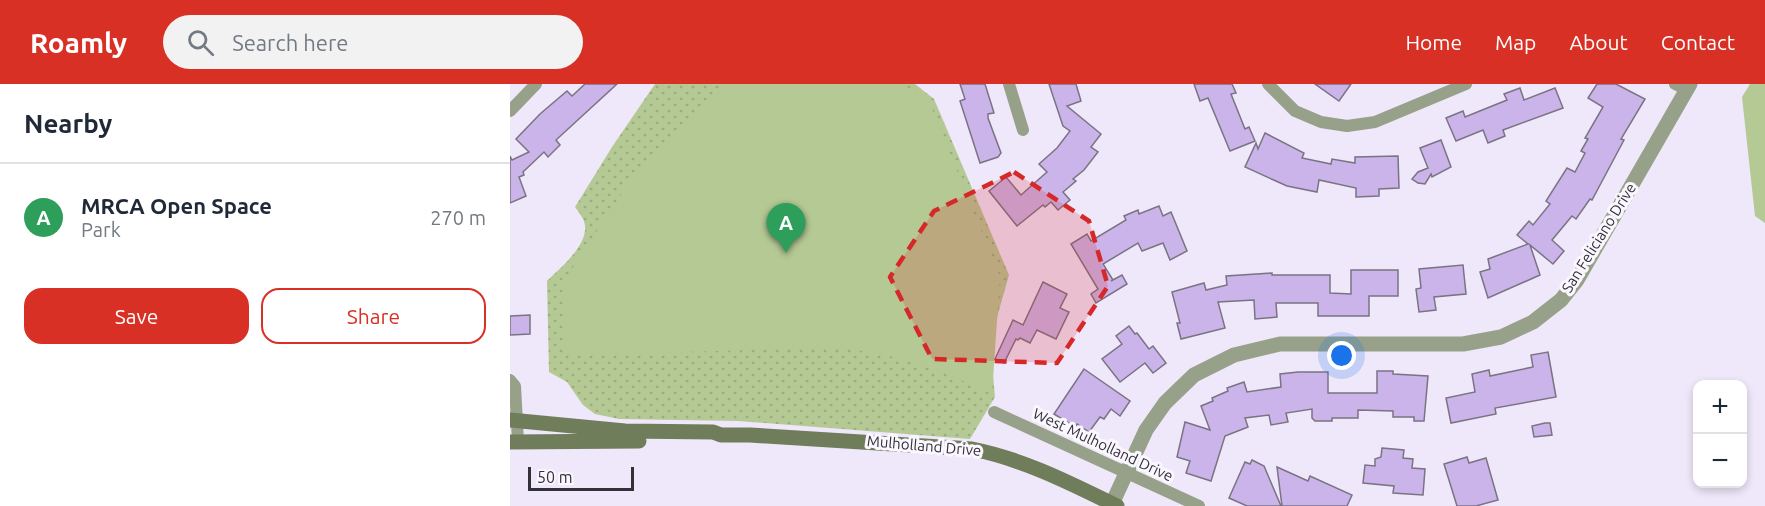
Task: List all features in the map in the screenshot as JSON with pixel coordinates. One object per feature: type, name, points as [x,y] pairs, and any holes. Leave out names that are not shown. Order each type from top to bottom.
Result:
[{"type":"main road","name":"Mulholland Drive","points":[[513,420],[625,431],[712,432],[721,435],[972,449],[1021,462],[1114,505]]},
{"type":"main road","name":"Mulholland Drive","points":[[514,441],[713,439],[721,435]]},
{"type":"street","points":[[510,111],[536,84]]},
{"type":"street","points":[[1009,84],[1023,130]]},
{"type":"street","points":[[1268,84],[1295,111],[1321,122],[1347,126],[1376,122],[1466,84]]},
{"type":"street","name":"San Feliciano Drive","points":[[1114,505],[1126,472],[1146,430],[1165,403],[1194,375],[1233,354],[1280,344],[1463,344],[1501,337],[1533,322],[1561,300],[1577,280],[1684,86]]},
{"type":"street","points":[[510,380],[515,386],[514,441]]},
{"type":"street","name":"West Mulholland Drive","points":[[994,412],[1199,506]]},
{"type":"highlighted area","points":[[1014,172],[1089,221],[1108,286],[1057,363],[932,359],[890,277],[934,211]]},
{"type":"green space","points":[[655,84],[915,84],[934,99],[1009,275],[990,342],[995,397],[970,439],[738,421],[619,419],[595,414],[583,405],[567,382],[549,372],[547,281],[580,245],[585,227],[575,207]]},
{"type":"green space","points":[[729,84],[901,84],[928,99],[1000,277],[992,394],[933,369],[895,357],[854,350],[832,348],[566,355],[562,284],[622,193],[638,173],[708,102]]},
{"type":"green space","points":[[1750,84],[1765,84],[1765,223],[1755,216],[1742,97]]},
{"type":"building","points":[[585,84],[617,84],[556,140],[560,145],[548,157],[544,152],[523,172],[524,175],[519,177],[526,196],[510,203],[510,156],[512,160],[529,152],[516,139],[567,91],[572,96]]},
{"type":"building","points":[[960,84],[985,84],[994,113],[988,114],[988,118],[1001,153],[998,157],[980,163],[960,101],[965,99]]},
{"type":"building","points":[[1049,84],[1076,84],[1081,101],[1067,106],[1101,134],[1091,147],[1098,152],[1084,170],[1073,179],[1076,181],[1063,192],[1070,200],[1058,210],[1051,202],[1045,207],[1043,205],[1017,226],[989,191],[1006,177],[1021,195],[1047,172],[1039,164],[1057,148],[1070,131],[1063,126]]},
{"type":"building","points":[[1194,84],[1232,84],[1236,93],[1231,94],[1245,129],[1249,127],[1255,141],[1230,151],[1208,98],[1200,101]]},
{"type":"building","points":[[1315,84],[1351,84],[1339,101]]},
{"type":"building","points":[[1597,84],[1616,84],[1645,99],[1621,139],[1624,140],[1592,200],[1590,199],[1576,219],[1572,216],[1552,240],[1564,251],[1553,264],[1530,245],[1540,275],[1488,298],[1480,272],[1490,269],[1488,259],[1528,244],[1517,235],[1529,221],[1533,225],[1550,204],[1546,201],[1567,168],[1575,172],[1585,153],[1581,151],[1588,139],[1585,138],[1603,107],[1588,98]]},
{"type":"building","points":[[1520,88],[1524,100],[1555,88],[1563,108],[1503,130],[1505,136],[1488,143],[1483,130],[1456,141],[1446,118],[1463,111],[1465,117],[1507,100],[1504,94]]},
{"type":"building","points":[[1265,133],[1304,153],[1302,158],[1331,164],[1332,159],[1355,163],[1355,157],[1398,156],[1399,188],[1379,189],[1379,196],[1356,197],[1356,188],[1319,180],[1317,192],[1287,186],[1245,167],[1256,143],[1258,149]]},
{"type":"building","points":[[1441,140],[1451,167],[1432,177],[1431,174],[1425,184],[1418,183],[1412,179],[1418,172],[1428,168],[1420,148]]},
{"type":"building","points":[[1159,206],[1163,216],[1171,212],[1187,251],[1170,260],[1163,243],[1142,251],[1138,243],[1103,264],[1113,280],[1122,275],[1127,284],[1096,303],[1091,294],[1098,289],[1071,244],[1087,234],[1091,241],[1126,220],[1124,216],[1138,210],[1139,214]]},
{"type":"building","points":[[1463,265],[1466,294],[1434,297],[1436,310],[1419,312],[1416,289],[1421,288],[1419,269]]},
{"type":"building","points":[[1351,270],[1398,270],[1398,296],[1369,296],[1369,316],[1318,316],[1318,303],[1276,303],[1277,317],[1255,319],[1254,300],[1218,302],[1225,328],[1181,339],[1177,323],[1180,323],[1172,292],[1204,283],[1206,290],[1227,285],[1226,276],[1272,273],[1272,275],[1330,275],[1330,293],[1351,294]]},
{"type":"building","points":[[1043,282],[1067,294],[1060,308],[1069,312],[1056,339],[1037,330],[1030,343],[1020,338],[1016,339],[1004,363],[995,359],[1013,320],[1023,325]]},
{"type":"building","points":[[530,315],[530,334],[510,335],[510,316]]},
{"type":"building","points":[[1129,326],[1149,349],[1153,346],[1166,363],[1153,373],[1145,363],[1120,382],[1102,359],[1122,344],[1116,336]]},
{"type":"building","points":[[1548,352],[1556,397],[1495,408],[1496,414],[1451,423],[1446,398],[1475,392],[1472,374],[1489,370],[1490,376],[1533,367],[1531,355]]},
{"type":"building","points":[[1084,369],[1130,401],[1120,416],[1111,409],[1104,419],[1100,417],[1089,432],[1077,424],[1075,427],[1054,414]]},
{"type":"building","points":[[1377,371],[1428,376],[1424,421],[1414,421],[1414,417],[1393,417],[1393,411],[1358,410],[1358,418],[1332,418],[1332,421],[1315,421],[1312,418],[1312,409],[1286,413],[1288,422],[1271,425],[1269,415],[1245,418],[1248,427],[1225,436],[1211,481],[1186,473],[1190,461],[1177,457],[1185,422],[1210,430],[1201,406],[1228,391],[1227,388],[1244,382],[1247,392],[1281,387],[1280,374],[1328,372],[1328,393],[1377,393]]},
{"type":"building","points":[[1550,423],[1552,435],[1534,437],[1532,426]]},
{"type":"building","points":[[1382,448],[1404,450],[1403,458],[1413,459],[1412,468],[1425,469],[1423,495],[1393,493],[1394,486],[1363,483],[1365,465],[1375,466],[1375,459],[1381,457]]},
{"type":"building","points":[[1467,457],[1469,463],[1486,458],[1498,500],[1476,506],[1457,506],[1444,464]]},
{"type":"building","points":[[1252,460],[1264,466],[1281,506],[1247,506],[1229,498],[1245,462],[1250,464]]},
{"type":"building","points":[[1277,467],[1308,481],[1310,476],[1352,495],[1347,506],[1282,506]]},
{"type":"place","name":"MRCA Open Space","points":[[786,253]]}]
